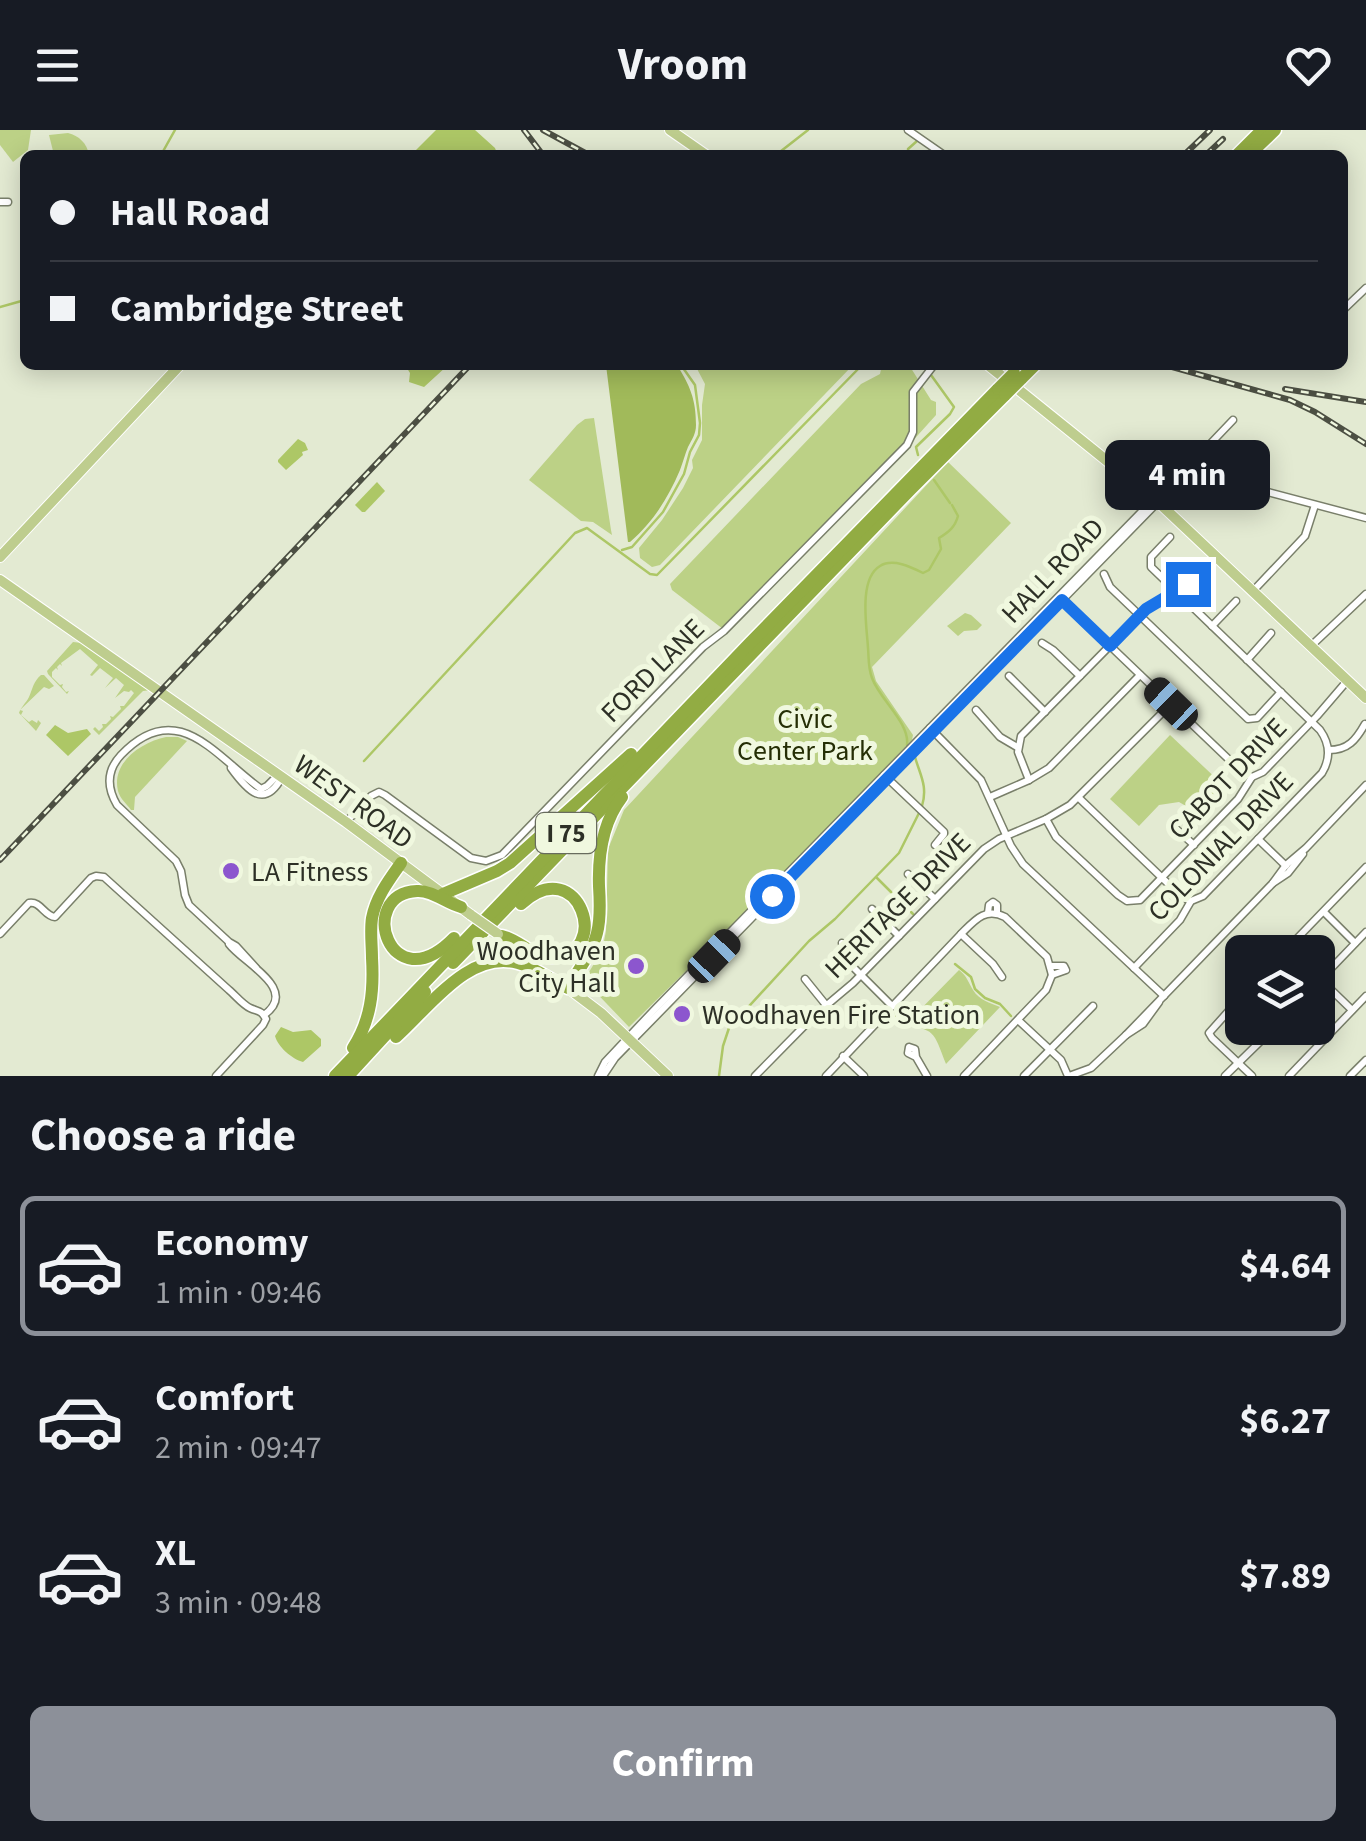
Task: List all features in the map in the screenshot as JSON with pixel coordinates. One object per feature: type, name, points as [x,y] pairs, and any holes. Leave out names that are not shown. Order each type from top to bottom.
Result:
[{"type":"highway","points":[[1242,150],[1262,130]]},
{"type":"highway","points":[[1254,150],[1274,130]]},
{"type":"highway","name":"I 75","points":[[348,1076],[1019,372]]},
{"type":"highway","name":"I 75","points":[[333,1076],[748,644],[1001,392]]},
{"type":"highway","points":[[466,911],[425,891],[404,893],[386,912],[386,939],[395,951],[408,958],[419,960],[438,953],[631,754],[748,644]]},
{"type":"highway","points":[[396,1037],[459,978],[485,963],[520,964],[568,988],[598,933],[599,858],[606,828],[616,804],[661,749]]},
{"type":"highway","points":[[443,894],[510,863],[631,754]]},
{"type":"highway","points":[[333,1076],[356,1045],[367,1020],[374,989],[373,915],[380,894],[401,863]]},
{"type":"highway","points":[[359,1076],[533,894],[548,889],[565,892],[578,902],[585,916],[580,942],[569,953],[557,957],[538,955],[500,935]]},
{"type":"main road","points":[[670,130],[699,150]]},
{"type":"main road","points":[[0,557],[175,370]]},
{"type":"main road","points":[[994,370],[1156,500],[1366,698]]},
{"type":"main road","name":"WEST ROAD","points":[[0,580],[280,775],[500,935],[630,1039],[668,1076]]},
{"type":"street","points":[[908,130],[937,150]]},
{"type":"street","points":[[1348,306],[1366,288]]},
{"type":"street","name":"FORD LANE","points":[[346,822],[378,792],[470,858],[486,861],[502,854],[907,445],[913,432],[913,392],[930,370]]},
{"type":"street","name":"HALL ROAD","points":[[601,1076],[607,1063],[656,1011],[1234,420]]},
{"type":"street","points":[[1195,461],[1210,476],[1366,518]]},
{"type":"street","points":[[1253,591],[1305,536],[1315,505]]},
{"type":"street","points":[[1170,537],[1153,556],[1151,567],[1312,722],[1324,735],[1329,750],[1349,745],[1364,724]]},
{"type":"street","points":[[1017,747],[1021,736],[1152,604],[1191,582],[1216,556]]},
{"type":"street","points":[[1104,574],[1110,587],[1248,719],[1257,718],[1281,692]]},
{"type":"street","points":[[1311,646],[1366,594]]},
{"type":"street","points":[[1060,598],[1243,773],[1252,776]]},
{"type":"street","points":[[1212,626],[1236,601]]},
{"type":"street","points":[[1247,660],[1271,633]]},
{"type":"street","points":[[1042,644],[1080,676]]},
{"type":"street","points":[[990,797],[1029,780],[1054,762],[1140,675]]},
{"type":"street","points":[[1009,676],[1045,712]]},
{"type":"street","name":"CABOT DRIVE","points":[[1046,819],[1056,837],[1118,895],[1134,901],[1144,896],[1194,845],[1241,796],[1252,776],[1263,772],[1347,680]]},
{"type":"street","name":"HERITAGE DRIVE","points":[[754,1076],[861,975],[984,848],[1046,819],[1079,798],[1171,704]]},
{"type":"street","points":[[976,710],[1000,737],[1017,747],[1029,780]]},
{"type":"street","points":[[931,729],[977,775],[1023,864],[1162,999]]},
{"type":"street","points":[[264,1014],[274,1008],[276,995],[272,984],[189,905],[176,860],[117,806],[109,778],[115,761],[130,746],[162,731],[199,738],[254,793],[264,795],[274,790],[280,775]]},
{"type":"street","name":"COLONIAL DRIVE","points":[[1134,968],[1180,920],[1192,901],[1204,896],[1322,773],[1329,750]]},
{"type":"street","points":[[886,776],[944,832],[935,845]]},
{"type":"street","points":[[1018,1020],[1064,1064],[1069,1076],[1092,1068],[1366,786]]},
{"type":"street","points":[[1079,798],[1182,897],[1192,901]]},
{"type":"street","points":[[1174,827],[1194,845]]},
{"type":"street","points":[[1258,839],[1288,868]]},
{"type":"street","points":[[1301,935],[1366,868]]},
{"type":"street","points":[[908,874],[935,899]]},
{"type":"street","points":[[0,934],[29,903],[55,916],[91,878],[104,877],[228,990],[264,1014],[263,1025],[221,1073]]},
{"type":"street","points":[[872,909],[899,936]]},
{"type":"street","points":[[1323,912],[1355,943]]},
{"type":"street","points":[[826,1076],[977,918],[993,913],[1005,917],[1044,953],[1052,970],[1046,990],[964,1076]]},
{"type":"street","points":[[1335,964],[1366,932]]},
{"type":"street","points":[[961,934],[1002,977]]},
{"type":"street","points":[[842,943],[846,960],[892,1006]]},
{"type":"street","points":[[805,979],[826,1005]]},
{"type":"street","points":[[1335,995],[1352,1010]]},
{"type":"street","points":[[1289,1076],[1366,996]]},
{"type":"street","points":[[1024,1076],[1093,1006]]},
{"type":"street","points":[[1225,1014],[1209,1034],[1252,1076]]},
{"type":"street","points":[[1224,1076],[1256,1045]]},
{"type":"street","points":[[843,1056],[864,1076]]},
{"type":"street","points":[[916,1057],[928,1076]]},
{"type":"street","points":[[1350,1076],[1366,1060]]},
{"type":"green space","points":[[0,130],[31,130],[28,150],[20,150],[20,156],[13,162],[0,145]]},
{"type":"green space","points":[[49,135],[76,136],[87,150],[53,150]]},
{"type":"green space","points":[[698,370],[848,370],[660,565],[652,567],[640,558],[639,548],[662,520],[693,468],[692,460],[702,440],[705,384]]},
{"type":"green space","points":[[881,370],[912,370],[936,402],[936,415],[882,475],[732,628],[723,629],[672,590],[670,584],[861,384]]},
{"type":"green space","points":[[594,418],[612,535],[593,522],[581,521],[529,480],[577,425]]},
{"type":"green space","name":"Civic Center Park","points":[[948,462],[1011,523],[872,667],[876,681],[913,735],[912,740],[629,1027],[584,980],[602,951],[608,849],[624,810]]},
{"type":"green space","points":[[965,613],[982,625],[958,636],[947,626]]},
{"type":"green space","points":[[73,642],[82,643],[151,690],[143,691],[99,735],[93,729],[99,731],[134,693],[124,691],[115,698],[124,685],[116,678],[105,688],[113,678],[100,668],[90,675],[98,665],[80,649],[52,672],[52,677],[69,691],[67,694],[48,674],[47,671]]},
{"type":"green space","points":[[44,675],[54,686],[44,687],[21,709],[36,680]]},
{"type":"green space","points":[[20,710],[29,722],[41,723],[36,731],[19,713]]},
{"type":"green space","points":[[1170,735],[1222,784],[1195,814],[1179,802],[1159,805],[1139,826],[1110,799]]},
{"type":"green space","points":[[166,737],[187,741],[135,797],[131,810],[118,791],[119,771],[138,749]]},
{"type":"green space","points":[[959,970],[978,996],[1000,1007],[946,1064],[932,1034],[900,1025],[890,1015],[895,1007],[909,1021]]},
{"type":"shaded area","points":[[436,130],[475,130],[496,150],[416,150]]},
{"type":"shaded area","points":[[408,370],[443,370],[424,387],[409,382]]},
{"type":"shaded area","points":[[607,370],[680,370],[695,408],[695,431],[665,500],[628,542]]},
{"type":"shaded area","points":[[298,439],[308,450],[286,470],[278,460]]},
{"type":"shaded area","points":[[377,482],[385,491],[362,512],[355,505]]},
{"type":"shaded area","points":[[55,725],[68,733],[87,729],[91,734],[68,756],[46,735]]},
{"type":"shaded area","points":[[281,1027],[293,1032],[311,1030],[321,1039],[321,1046],[303,1062],[286,1052],[277,1040],[275,1036]]},
{"type":"waterway","points":[[164,150],[175,130]]},
{"type":"waterway","points":[[782,150],[808,130]]},
{"type":"waterway","points":[[908,150],[917,141]]},
{"type":"waterway","points":[[0,307],[20,301]]},
{"type":"waterway","points":[[622,550],[632,547],[663,512],[699,435],[695,385],[684,370]]},
{"type":"waterway","points":[[364,761],[575,533],[587,528],[650,574],[657,575],[857,370]]},
{"type":"waterway","points":[[918,455],[916,447],[954,407],[931,375]]},
{"type":"waterway","points":[[934,480],[950,503]]},
{"type":"waterway","points":[[907,745],[904,728],[871,674],[866,592],[873,572],[885,564],[902,564],[923,573],[929,570],[941,549],[939,538],[957,520],[952,505]]},
{"type":"waterway","points":[[915,757],[924,786],[922,806]]},
{"type":"waterway","points":[[719,1076],[729,1028],[809,941],[899,853],[919,813]]},
{"type":"waterway","points":[[877,878],[913,914]]},
{"type":"waterway","points":[[955,964],[971,977],[975,989],[1011,1016]]},
{"type":"railway","points":[[524,130],[539,150]]},
{"type":"railway","points":[[543,130],[580,150]]},
{"type":"railway","points":[[1189,150],[1210,130]]},
{"type":"railway","points":[[1211,150],[1223,139]]},
{"type":"railway","points":[[0,860],[465,370]]},
{"type":"railway","points":[[1183,370],[1290,400],[1366,444]]},
{"type":"railway","points":[[1285,389],[1366,402]]},
{"type":"place","name":"LA Fitness","points":[[231,871]]},
{"type":"place","name":"Woodhaven City Hall","points":[[636,966]]},
{"type":"place","name":"Woodhaven Fire Station","points":[[682,1014]]},
{"type":"route","points":[[772,896],[1062,600],[1110,646],[1146,609],[1188,584]]}]
